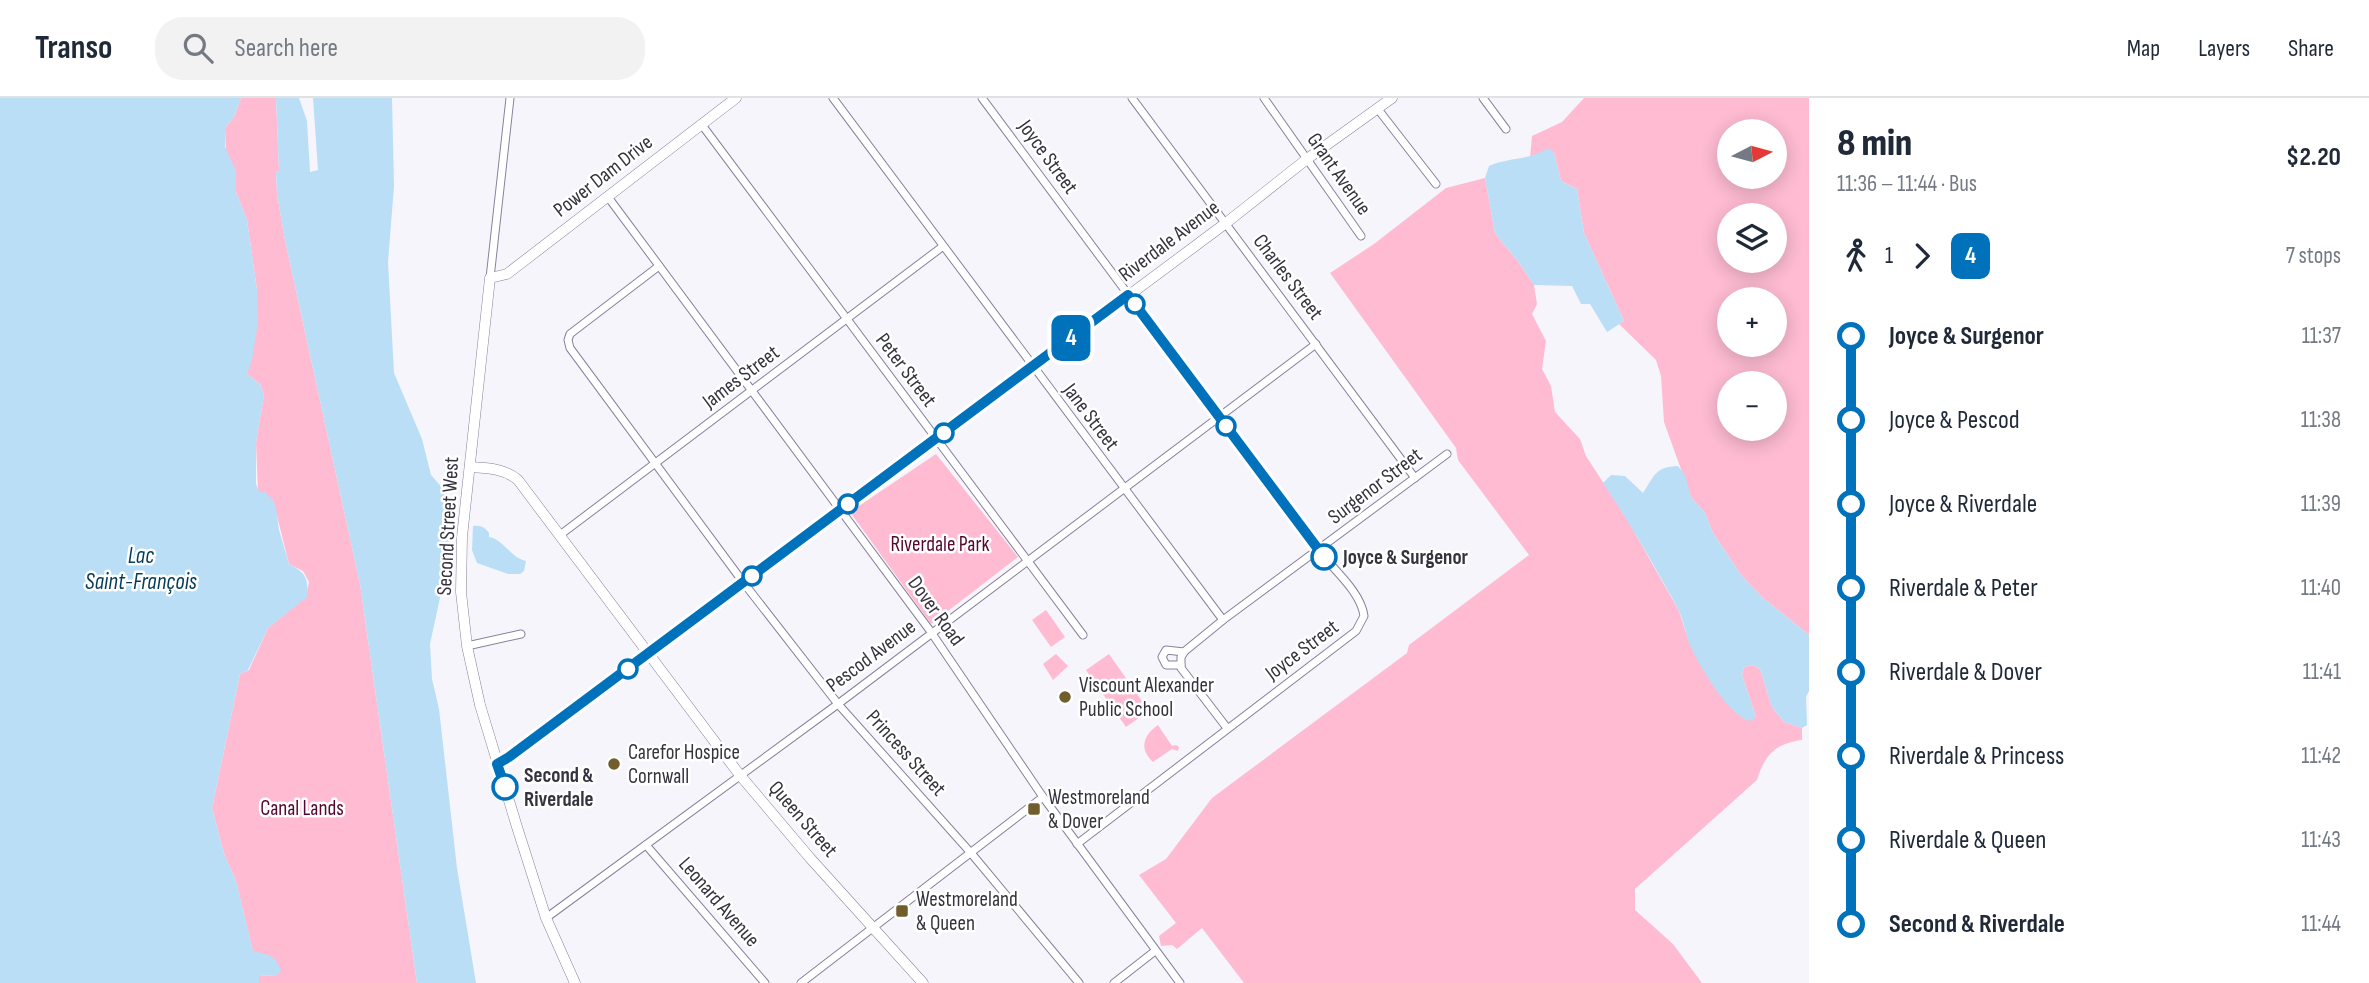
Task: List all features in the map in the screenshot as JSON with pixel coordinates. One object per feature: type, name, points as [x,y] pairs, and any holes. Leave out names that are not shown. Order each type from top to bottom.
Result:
[{"type":"street","name":"Second Street West","points":[[510,98],[470,467],[461,564],[462,605],[467,646],[497,764],[547,918],[575,983]]},
{"type":"street","name":"Power Dam Drive","points":[[490,278],[507,274],[736,98]]},
{"type":"street","name":"Jane Street","points":[[833,98],[1032,368],[1223,620]]},
{"type":"street","name":"Joyce Street","points":[[982,98],[1362,606],[1364,616],[1356,631],[1077,844]]},
{"type":"street","name":"Charles Street","points":[[1132,98],[1415,478]]},
{"type":"street","name":"Grant Avenue","points":[[1264,98],[1361,236]]},
{"type":"street","name":"Riverdale Avenue","points":[[497,764],[1392,98]]},
{"type":"street","points":[[1483,98],[1507,129]]},
{"type":"street","points":[[1377,108],[1436,184]]},
{"type":"street","name":"Peter Street","points":[[702,125],[1083,635]]},
{"type":"street","name":"Dover Road","points":[[608,197],[931,632],[1043,797],[1180,983]]},
{"type":"street","name":"James Street","points":[[560,535],[942,247]]},
{"type":"street","name":"Princess Street","points":[[659,266],[568,337],[570,348],[654,464],[838,704],[971,853],[1079,983]]},
{"type":"street","name":"Pescod Avenue","points":[[547,918],[739,774],[838,704],[1316,344]]},
{"type":"street","name":"Surgenor Street","points":[[1181,665],[1166,665],[1162,657],[1166,650],[1184,652],[1223,620],[1447,454]]},
{"type":"street","name":"Queen Street","points":[[470,467],[498,469],[514,476],[739,774],[810,858],[923,983]]},
{"type":"street","points":[[467,646],[522,634]]},
{"type":"street","points":[[1184,652],[1181,665],[1227,728]]},
{"type":"street","points":[[801,983],[1043,797]]},
{"type":"street","name":"Leonard Avenue","points":[[646,845],[765,983]]},
{"type":"street","points":[[1114,983],[1155,951]]},
{"type":"green space","name":"Canal Lands","points":[[241,98],[276,98],[279,171],[276,172],[277,194],[360,584],[417,983],[259,983],[259,976],[277,975],[253,952],[236,881],[224,854],[212,808],[240,674],[249,670],[268,628],[306,597],[309,582],[303,571],[289,564],[273,500],[258,492],[256,442],[264,395],[260,384],[247,374],[253,350],[257,290],[247,220],[236,192],[236,171],[226,153],[225,128],[234,117]]},
{"type":"green space","points":[[1584,98],[1809,98],[1809,635],[1763,598],[1741,575],[1713,533],[1705,513],[1691,497],[1664,422],[1661,376],[1656,360],[1619,324],[1624,321],[1584,233],[1577,189],[1561,181],[1554,153],[1548,149],[1530,158],[1532,136],[1562,122]]},
{"type":"green space","points":[[1485,178],[1495,233],[1534,285],[1537,304],[1532,314],[1546,341],[1542,369],[1551,386],[1555,412],[1580,439],[1586,456],[1627,519],[1679,611],[1689,642],[1756,717],[1742,675],[1744,667],[1753,665],[1760,669],[1772,707],[1784,722],[1802,728],[1802,740],[1785,744],[1772,752],[1757,780],[1635,889],[1635,910],[1673,944],[1702,983],[1244,983],[1202,928],[1177,949],[1172,945],[1161,946],[1159,936],[1176,923],[1139,875],[1166,859],[1212,798],[1407,653],[1409,645],[1529,555],[1458,460],[1456,448],[1330,273],[1374,244],[1446,188]]},
{"type":"green space","name":"Riverdale Park","points":[[936,454],[1018,557],[931,624],[850,512]]},
{"type":"green space","points":[[1046,610],[1065,637],[1051,647],[1032,620]]},
{"type":"green space","points":[[1056,654],[1068,666],[1053,680],[1043,664]]},
{"type":"green space","points":[[1109,654],[1149,711],[1126,727],[1086,670]]},
{"type":"green space","points":[[1158,725],[1172,746],[1179,747],[1178,751],[1172,749],[1153,762],[1144,747],[1149,733]]},
{"type":"water","name":"Lac Saint-François","points":[[0,98],[241,98],[234,117],[225,128],[225,147],[236,171],[236,192],[247,220],[257,290],[258,323],[247,374],[260,384],[264,395],[256,442],[256,484],[259,492],[265,492],[273,500],[289,564],[305,576],[307,590],[307,597],[268,628],[248,670],[240,674],[212,808],[224,854],[236,881],[253,951],[271,956],[281,971],[277,975],[259,976],[259,983],[0,983]]},
{"type":"water","points":[[276,98],[299,98],[307,121],[310,172],[318,170],[313,98],[392,98],[394,186],[388,262],[394,373],[422,439],[431,475],[452,499],[451,547],[430,644],[432,679],[439,709],[457,868],[476,983],[417,983],[360,584],[277,194],[276,172],[279,171]]},
{"type":"water","points":[[1548,148],[1554,153],[1561,181],[1577,189],[1584,233],[1624,321],[1607,332],[1590,304],[1581,304],[1572,286],[1534,285],[1495,233],[1485,178],[1489,166],[1533,155]]},
{"type":"water","points":[[1678,466],[1685,475],[1691,497],[1705,513],[1713,533],[1741,575],[1763,598],[1809,635],[1807,725],[1802,728],[1784,722],[1772,707],[1760,669],[1753,665],[1744,667],[1742,675],[1756,717],[1750,721],[1741,717],[1723,699],[1693,652],[1679,611],[1668,591],[1603,483],[1611,475],[1625,476],[1643,493],[1660,470]]},
{"type":"water","points":[[473,526],[484,528],[489,537],[526,561],[524,571],[520,574],[508,574],[477,563],[472,550]]},
{"type":"bus line","name":"4","points":[[505,787],[497,764],[623,673],[1128,295],[1324,557]]},
{"type":"place","name":"Joyce & Surgenor","points":[[1324,557]]},
{"type":"place","name":"Viscount Alexander Public School","points":[[1065,697]]},
{"type":"place","name":"Carefor Hospice Cornwall","points":[[614,764]]},
{"type":"place","name":"Second & Riverdale","points":[[505,787]]},
{"type":"place","name":"Westmoreland & Dover","points":[[1034,809]]},
{"type":"place","name":"Westmoreland & Queen","points":[[902,911]]}]
